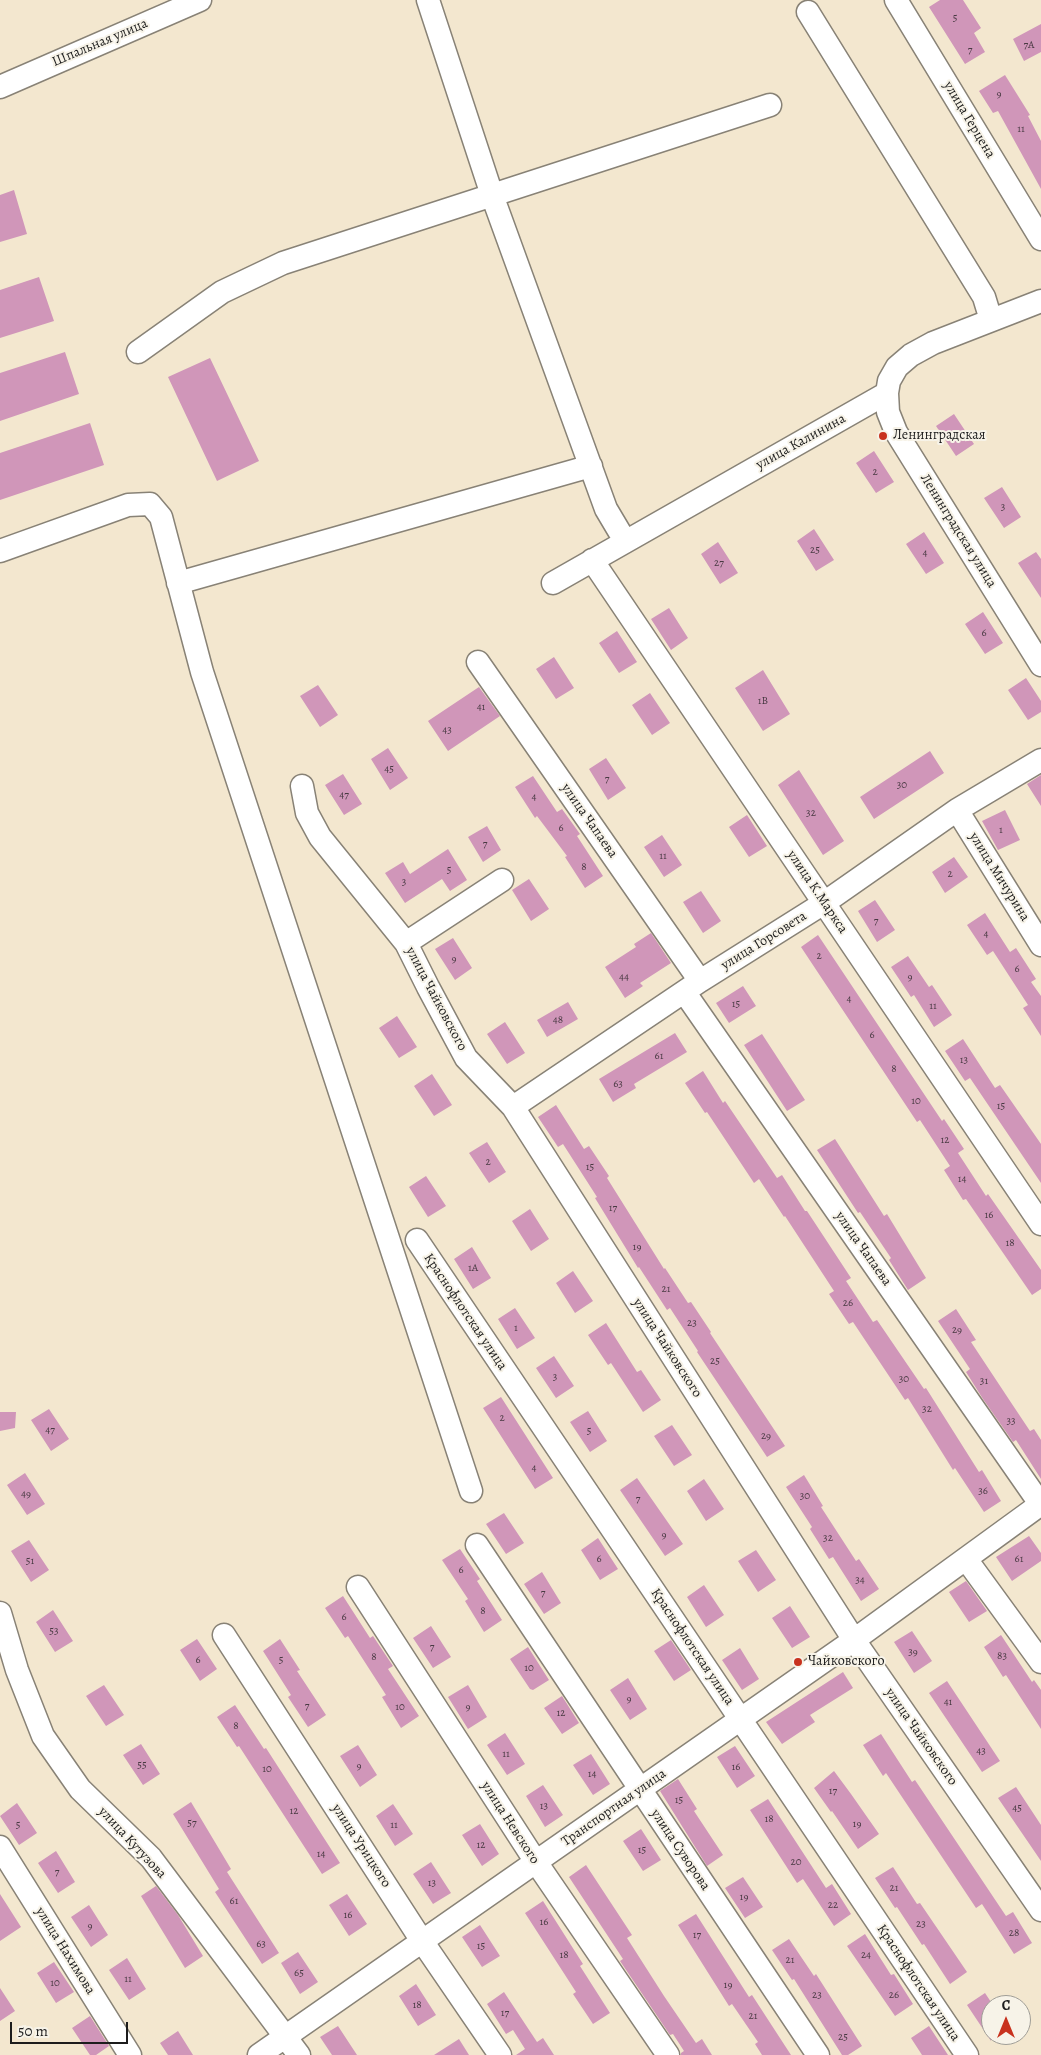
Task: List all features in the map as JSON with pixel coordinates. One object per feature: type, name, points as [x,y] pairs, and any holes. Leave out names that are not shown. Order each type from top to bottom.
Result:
[{"type":"street","name":"Шпальная улица","points":[[0,87],[200,0]]},
{"type":"street","points":[[428,0],[492,195],[606,509],[625,541]]},
{"type":"street","name":"улица Герцена","points":[[896,0],[1041,239]]},
{"type":"street","points":[[808,12],[984,297],[991,320]]},
{"type":"street","points":[[138,352],[222,292],[284,263],[770,105]]},
{"type":"street","points":[[887,393],[889,381],[897,367],[911,355],[933,343],[1041,301]]},
{"type":"street","name":"улица Калинина","points":[[553,583],[887,393]]},
{"type":"street","name":"Ленинградская улица","points":[[887,393],[888,412],[896,432],[1041,665]]},
{"type":"street","points":[[178,583],[591,466]]},
{"type":"street","points":[[0,551],[128,505],[150,504],[161,517],[202,672],[270,884],[471,1491]]},
{"type":"street","name":"улица К.Маркса","points":[[592,560],[1041,1224]]},
{"type":"street","name":"улица Чапаева","points":[[478,662],[693,987],[1041,1505]]},
{"type":"street","name":"улица Горсовета","points":[[513,1107],[693,987],[824,903],[957,810],[1041,760]]},
{"type":"street","name":"улица Чайковского","points":[[302,786],[307,813],[320,837],[406,943],[466,1058],[513,1107],[854,1640],[1041,1910]]},
{"type":"street","name":"улица Мичурина","points":[[957,810],[1041,945]]},
{"type":"street","points":[[406,943],[502,880]]},
{"type":"street","name":"Краснофлотская улица","points":[[417,1240],[967,2055]]},
{"type":"street","name":"Транспортная улица","points":[[260,2055],[854,1640],[1041,1505]]},
{"type":"street","name":"улица Суворова","points":[[477,1545],[818,2055]]},
{"type":"street","points":[[966,1559],[1041,1662]]},
{"type":"street","name":"улица Невского","points":[[358,1587],[536,1862],[668,2055]]},
{"type":"street","name":"улица Кутузова","points":[[0,1613],[17,1670],[44,1736],[80,1789],[151,1858],[299,2055]]},
{"type":"street","name":"улица Урицкого","points":[[224,1634],[422,1942],[500,2055]]},
{"type":"street","name":"улица Нахимова","points":[[0,1847],[130,2055]]},
{"type":"building","points":[[940,0],[963,0],[981,28],[974,33],[985,52],[965,64],[929,7]]},
{"type":"building","points":[[1041,24],[1041,52],[1024,61],[1013,39]]},
{"type":"building","points":[[1005,75],[1030,115],[1028,116],[1041,141],[1041,189],[998,111],[993,113],[979,91]]},
{"type":"building","points":[[14,190],[27,234],[0,242],[0,195]]},
{"type":"building","points":[[39,277],[54,321],[0,338],[0,290]]},
{"type":"building","points":[[65,352],[79,394],[0,421],[0,373]]},
{"type":"building","points":[[210,358],[259,461],[217,481],[168,377]]},
{"type":"building","points":[[954,414],[974,444],[956,456],[936,426]]},
{"type":"building","points":[[90,423],[104,465],[0,500],[0,453]]},
{"type":"building","points":[[874,451],[894,482],[876,493],[856,463]]},
{"type":"building","points":[[1002,487],[1021,517],[1004,528],[984,498]]},
{"type":"building","points":[[814,529],[834,560],[816,571],[797,541]]},
{"type":"building","points":[[924,532],[944,563],[926,574],[906,544]]},
{"type":"building","points":[[718,542],[738,573],[720,584],[701,554]]},
{"type":"building","points":[[1036,552],[1041,559],[1041,598],[1018,563]]},
{"type":"building","points":[[669,608],[688,638],[671,650],[651,619]]},
{"type":"building","points":[[983,612],[1003,643],[985,654],[965,624]]},
{"type":"building","points":[[617,631],[637,662],[619,673],[599,643]]},
{"type":"building","points":[[554,657],[574,688],[556,699],[536,669]]},
{"type":"building","points":[[763,670],[790,714],[763,731],[735,688]]},
{"type":"building","points":[[1026,678],[1041,701],[1041,712],[1028,720],[1008,690]]},
{"type":"building","points":[[318,685],[338,715],[320,727],[300,696]]},
{"type":"building","points":[[479,687],[500,716],[448,751],[428,721]]},
{"type":"building","points":[[650,693],[670,723],[652,735],[632,705]]},
{"type":"building","points":[[388,748],[408,778],[390,790],[371,759]]},
{"type":"building","points":[[930,751],[944,773],[874,819],[860,797]]},
{"type":"building","points":[[606,758],[626,788],[608,800],[589,769]]},
{"type":"building","points":[[799,770],[844,841],[823,855],[778,785]]},
{"type":"building","points":[[343,774],[362,804],[344,815],[325,785]]},
{"type":"building","points":[[1041,775],[1041,806],[1027,784]]},
{"type":"building","points":[[533,776],[557,812],[562,809],[580,834],[577,836],[603,876],[585,888],[565,857],[567,856],[537,816],[535,818],[515,787]]},
{"type":"building","points":[[1005,810],[1020,840],[998,850],[982,821]]},
{"type":"building","points":[[747,815],[767,846],[749,857],[729,827]]},
{"type":"building","points":[[487,826],[501,850],[483,862],[468,837]]},
{"type":"building","points":[[662,835],[682,865],[664,877],[644,847]]},
{"type":"building","points":[[448,849],[467,880],[450,891],[442,879],[405,903],[385,873],[403,862],[410,874]]},
{"type":"building","points":[[954,857],[968,877],[945,893],[932,872]]},
{"type":"building","points":[[529,879],[549,909],[531,921],[512,890]]},
{"type":"building","points":[[701,891],[721,921],[703,933],[683,902]]},
{"type":"building","points":[[875,900],[895,930],[877,942],[858,911]]},
{"type":"building","points":[[985,913],[1010,952],[1016,948],[1036,979],[1031,982],[1041,996],[1041,1036],[1023,1008],[1028,1005],[993,951],[987,955],[967,925]]},
{"type":"building","points":[[651,933],[671,963],[640,983],[643,986],[625,998],[605,967],[636,947],[634,944]]},
{"type":"building","points":[[818,935],[942,1121],[944,1119],[964,1149],[958,1153],[986,1196],[988,1194],[1041,1270],[1041,1289],[1032,1295],[966,1199],[963,1200],[944,1170],[950,1166],[920,1120],[917,1122],[801,947]]},
{"type":"building","points":[[453,938],[472,968],[455,980],[435,949]]},
{"type":"building","points":[[908,956],[929,987],[932,985],[952,1015],[934,1027],[914,995],[911,997],[891,967]]},
{"type":"building","points":[[743,986],[756,1006],[729,1023],[716,1003]]},
{"type":"building","points":[[568,1002],[578,1019],[547,1037],[537,1020]]},
{"type":"building","points":[[397,1016],[417,1047],[399,1058],[379,1028]]},
{"type":"building","points":[[505,1022],[525,1053],[507,1064],[487,1034]]},
{"type":"building","points":[[675,1033],[687,1052],[634,1084],[636,1088],[613,1102],[599,1079]]},
{"type":"building","points":[[762,1034],[805,1100],[787,1111],[744,1045]]},
{"type":"building","points":[[963,1039],[995,1088],[1000,1085],[1041,1144],[1041,1183],[970,1078],[965,1081],[945,1051]]},
{"type":"building","points":[[703,1071],[723,1103],[725,1101],[777,1178],[782,1175],[805,1211],[807,1211],[851,1278],[846,1281],[873,1322],[877,1320],[924,1389],[926,1388],[979,1472],[982,1470],[1001,1501],[984,1512],[955,1468],[953,1470],[908,1398],[905,1400],[853,1322],[849,1324],[829,1294],[834,1291],[785,1216],[759,1179],[754,1183],[707,1112],[705,1113],[685,1083]]},
{"type":"building","points":[[432,1074],[452,1105],[434,1116],[414,1086]]},
{"type":"building","points":[[556,1105],[584,1149],[589,1146],[664,1269],[688,1303],[691,1302],[785,1446],[767,1457],[670,1308],[667,1310],[638,1268],[595,1198],[597,1197],[563,1144],[558,1147],[538,1117]]},
{"type":"building","points":[[835,1139],[884,1216],[887,1214],[926,1278],[908,1290],[889,1260],[891,1258],[860,1212],[858,1213],[817,1150]]},
{"type":"building","points":[[487,1142],[506,1172],[489,1183],[469,1153]]},
{"type":"building","points":[[426,1176],[446,1206],[428,1217],[409,1187]]},
{"type":"building","points":[[530,1209],[549,1239],[531,1251],[512,1221]]},
{"type":"building","points":[[472,1247],[491,1278],[473,1289],[454,1259]]},
{"type":"building","points":[[573,1271],[593,1301],[575,1313],[556,1283]]},
{"type":"building","points":[[515,1308],[535,1338],[517,1349],[498,1319]]},
{"type":"building","points":[[956,1309],[976,1340],[971,1342],[1030,1431],[1034,1429],[1041,1440],[1041,1479],[1016,1440],[1013,1442],[983,1399],[966,1372],[970,1369],[938,1321]]},
{"type":"building","points":[[606,1323],[637,1372],[641,1370],[661,1400],[643,1412],[611,1363],[608,1365],[588,1335]]},
{"type":"building","points":[[554,1356],[574,1386],[556,1398],[536,1368]]},
{"type":"building","points":[[501,1397],[553,1478],[535,1489],[483,1408]]},
{"type":"building","points":[[49,1409],[69,1439],[51,1451],[31,1420]]},
{"type":"building","points":[[588,1411],[607,1441],[590,1452],[570,1422]]},
{"type":"building","points":[[0,1412],[16,1412],[15,1428],[0,1431]]},
{"type":"building","points":[[672,1425],[692,1455],[674,1466],[654,1436]]},
{"type":"building","points":[[25,1473],[45,1504],[27,1515],[7,1485]]},
{"type":"building","points":[[804,1475],[823,1506],[821,1507],[856,1561],[859,1559],[879,1589],[861,1601],[833,1557],[829,1559],[810,1529],[812,1527],[786,1487]]},
{"type":"building","points":[[637,1478],[683,1544],[665,1556],[620,1490]]},
{"type":"building","points":[[704,1479],[724,1509],[706,1521],[687,1491]]},
{"type":"building","points":[[504,1513],[524,1543],[506,1554],[486,1524]]},
{"type":"building","points":[[1029,1536],[1041,1553],[1041,1561],[1012,1581],[996,1557]]},
{"type":"building","points":[[598,1538],[618,1569],[600,1580],[581,1550]]},
{"type":"building","points":[[29,1540],[49,1570],[31,1582],[11,1551]]},
{"type":"building","points":[[460,1549],[480,1579],[477,1581],[502,1620],[484,1632],[465,1601],[468,1599],[442,1560]]},
{"type":"building","points":[[756,1550],[776,1580],[758,1592],[738,1561]]},
{"type":"building","points":[[542,1572],[561,1603],[544,1614],[524,1584]]},
{"type":"building","points":[[966,1581],[987,1611],[969,1622],[949,1592]]},
{"type":"building","points":[[704,1585],[724,1615],[706,1627],[687,1597]]},
{"type":"building","points":[[343,1596],[370,1638],[373,1636],[393,1666],[388,1669],[419,1716],[401,1728],[382,1697],[386,1695],[348,1636],[345,1638],[325,1608]]},
{"type":"building","points":[[790,1606],[810,1637],[792,1648],[772,1618]]},
{"type":"building","points":[[53,1610],[73,1641],[55,1652],[36,1622]]},
{"type":"building","points":[[431,1626],[451,1657],[433,1668],[413,1638]]},
{"type":"building","points":[[912,1631],[932,1661],[914,1673],[894,1642]]},
{"type":"building","points":[[1001,1635],[1032,1682],[1034,1680],[1041,1690],[1041,1729],[1006,1675],[1003,1677],[984,1647]]},
{"type":"building","points":[[197,1639],[217,1669],[200,1681],[180,1650]]},
{"type":"building","points":[[280,1639],[300,1670],[297,1671],[326,1715],[308,1727],[288,1697],[291,1695],[263,1651]]},
{"type":"building","points":[[671,1640],[691,1670],[674,1681],[654,1651]]},
{"type":"building","points":[[528,1647],[549,1680],[533,1690],[530,1689],[510,1659]]},
{"type":"building","points":[[740,1648],[759,1679],[742,1690],[722,1660]]},
{"type":"building","points":[[843,1672],[853,1688],[810,1715],[815,1722],[782,1744],[766,1722]]},
{"type":"building","points":[[628,1678],[647,1709],[630,1720],[610,1690]]},
{"type":"building","points":[[947,1681],[1000,1761],[982,1772],[929,1693]]},
{"type":"building","points":[[104,1685],[124,1715],[106,1726],[86,1696]]},
{"type":"building","points":[[468,1685],[487,1717],[468,1729],[448,1697]]},
{"type":"building","points":[[562,1696],[579,1723],[562,1734],[544,1708]]},
{"type":"building","points":[[235,1705],[264,1749],[266,1748],[340,1863],[322,1874],[239,1746],[237,1747],[217,1717]]},
{"type":"building","points":[[505,1733],[525,1764],[507,1775],[487,1745]]},
{"type":"building","points":[[881,1734],[912,1782],[915,1780],[1006,1916],[1013,1912],[1032,1943],[1014,1954],[982,1904],[976,1908],[886,1773],[883,1776],[863,1745]]},
{"type":"building","points":[[141,1744],[160,1774],[143,1785],[123,1755]]},
{"type":"building","points":[[358,1745],[377,1775],[360,1787],[340,1756]]},
{"type":"building","points":[[735,1746],[755,1776],[737,1788],[717,1757]]},
{"type":"building","points":[[591,1754],[610,1784],[593,1795],[573,1765]]},
{"type":"building","points":[[834,1771],[879,1834],[858,1849],[814,1788]]},
{"type":"building","points":[[678,1779],[697,1809],[694,1811],[723,1855],[707,1866],[660,1791]]},
{"type":"building","points":[[543,1785],[563,1815],[545,1827],[526,1796]]},
{"type":"building","points":[[1016,1787],[1041,1825],[1041,1861],[998,1798]]},
{"type":"building","points":[[768,1799],[826,1888],[832,1884],[851,1914],[834,1926],[803,1879],[797,1883],[750,1810]]},
{"type":"building","points":[[191,1802],[231,1869],[227,1872],[279,1953],[262,1964],[215,1892],[219,1889],[173,1814]]},
{"type":"building","points":[[17,1803],[37,1833],[19,1845],[0,1816]]},
{"type":"building","points":[[393,1804],[413,1834],[395,1846],[376,1816]]},
{"type":"building","points":[[480,1824],[499,1854],[482,1866],[462,1835]]},
{"type":"building","points":[[641,1829],[661,1860],[643,1871],[623,1841]]},
{"type":"building","points":[[56,1851],[75,1882],[58,1893],[38,1863]]},
{"type":"building","points":[[431,1862],[451,1893],[433,1904],[413,1874]]},
{"type":"building","points":[[586,1865],[632,1935],[627,1938],[664,1996],[696,2043],[702,2039],[712,2055],[681,2055],[684,2051],[673,2034],[670,2035],[620,1961],[623,1959],[569,1877]]},
{"type":"building","points":[[893,1867],[917,1904],[920,1903],[967,1972],[950,1984],[924,1944],[922,1945],[875,1878]]},
{"type":"building","points":[[743,1877],[763,1907],[745,1918],[725,1888]]},
{"type":"building","points":[[156,1886],[178,1915],[203,1956],[185,1968],[141,1896]]},
{"type":"building","points":[[0,1894],[21,1927],[0,1941]]},
{"type":"building","points":[[347,1894],[367,1924],[349,1936],[329,1905]]},
{"type":"building","points":[[543,1901],[583,1964],[580,1966],[610,2013],[593,2024],[573,1994],[576,1992],[525,1913]]},
{"type":"building","points":[[89,1905],[108,1935],[91,1947],[71,1917]]},
{"type":"building","points":[[696,1914],[749,1997],[752,1995],[791,2055],[762,2055],[755,2044],[758,2042],[732,2004],[729,2006],[678,1925]]},
{"type":"building","points":[[480,1925],[500,1956],[482,1967],[462,1937]]},
{"type":"building","points":[[865,1934],[891,1975],[894,1974],[913,2004],[895,2016],[847,1946]]},
{"type":"building","points":[[789,1939],[814,1976],[816,1974],[862,2046],[848,2055],[842,2055],[794,1979],[792,1980],[772,1950]]},
{"type":"building","points":[[298,1952],[318,1982],[300,1994],[281,1963]]},
{"type":"building","points":[[127,1958],[146,1989],[129,2000],[109,1970]]},
{"type":"building","points":[[54,1962],[74,1992],[56,2003],[37,1973]]},
{"type":"building","points":[[416,1984],[436,2015],[418,2026],[399,1996]]},
{"type":"building","points":[[0,1988],[15,2011],[0,2021]]},
{"type":"building","points":[[504,1992],[537,2042],[543,2038],[554,2055],[516,2055],[525,2049],[513,2030],[506,2034],[487,2004]]},
{"type":"building","points":[[981,1996],[981,2026],[967,2005]]},
{"type":"building","points":[[90,2016],[109,2046],[96,2055],[90,2055],[72,2028]]},
{"type":"building","points":[[338,2026],[357,2055],[332,2055],[320,2037]]},
{"type":"building","points":[[929,2026],[948,2055],[922,2055],[911,2038]]},
{"type":"building","points":[[178,2031],[193,2055],[168,2055],[160,2043]]},
{"type":"building","points":[[459,2039],[469,2055],[434,2055]]},
{"type":"place","name":"Ленинградская","points":[[883,436]]},
{"type":"place","name":"Чайковского","points":[[798,1662]]}]
